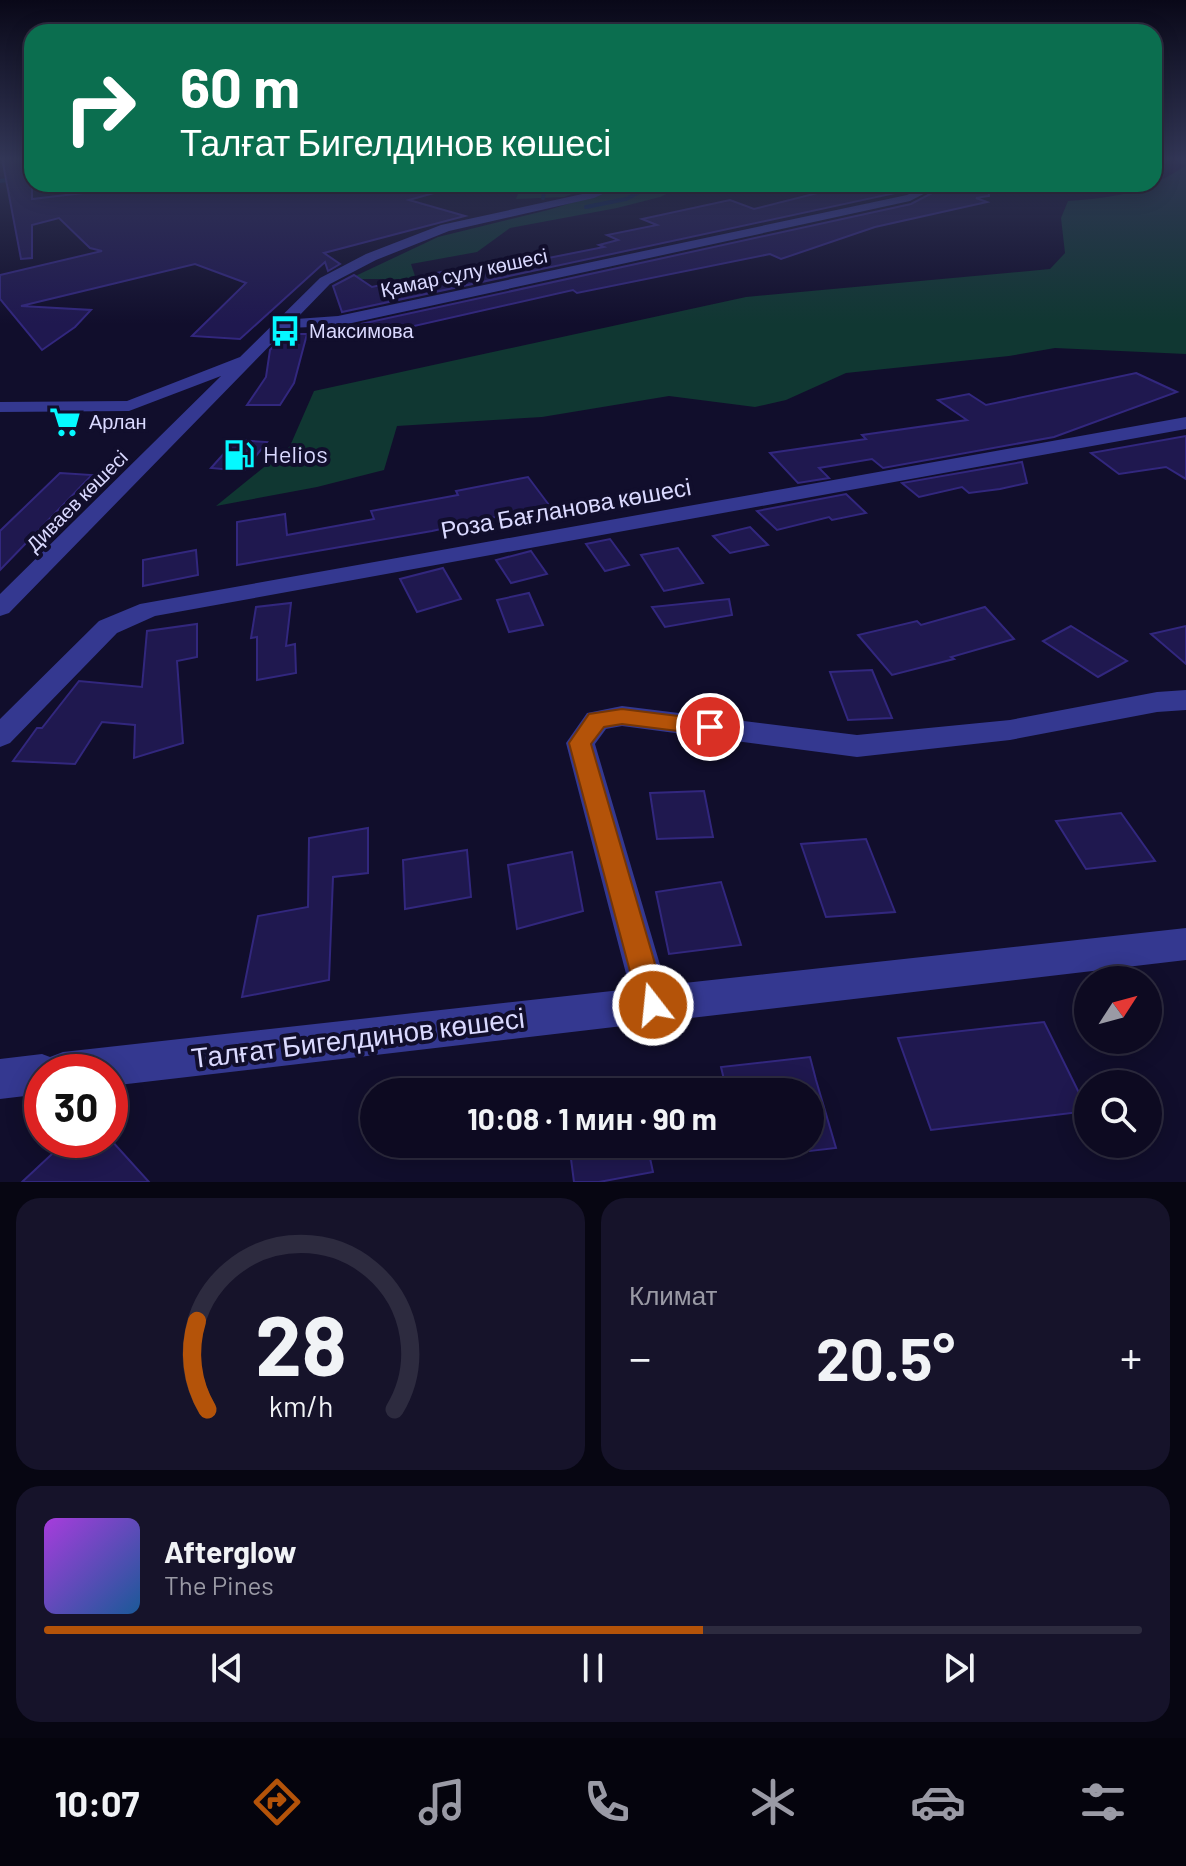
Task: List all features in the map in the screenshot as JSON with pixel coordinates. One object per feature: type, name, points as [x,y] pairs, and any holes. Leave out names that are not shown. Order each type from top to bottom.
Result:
[{"type":"street","name":"Диваев көшесі","points":[[0,608],[251,359],[325,281],[445,228],[512,213]]},
{"type":"street","name":"Қамар сұлу көшесі","points":[[284,324],[338,321],[839,213]]},
{"type":"street","points":[[0,407],[129,406],[251,359]]},
{"type":"street","name":"Роза Бағланова көшесі","points":[[0,736],[108,627],[149,609],[1186,423]]},
{"type":"street","points":[[653,1005],[580,743],[597,720],[622,716],[857,746],[1010,730],[1157,702],[1186,700]]},
{"type":"street","name":"Талғат Бигелдинов көшесі","points":[[128,1065],[1186,944]]},
{"type":"street","points":[[0,1079],[24,1076]]},
{"type":"green space","points":[[535,213],[589,213],[510,228],[477,252],[411,264],[416,279],[349,279],[438,237]]},
{"type":"green space","points":[[1063,213],[1186,213],[1186,354],[1055,348],[1009,356],[846,373],[786,400],[755,407],[669,396],[542,417],[397,426],[384,470],[317,487],[216,506],[290,446],[314,391],[746,297],[1050,269],[1065,253]]},
{"type":"building","points":[[12,213],[455,213],[465,216],[324,253],[340,264],[328,271],[325,262],[240,339],[192,336],[246,283],[195,264],[21,306],[91,310],[75,327],[42,350],[0,299],[0,275],[102,251],[90,248],[59,218],[32,225],[32,258],[21,259]]},
{"type":"building","points":[[669,213],[802,213],[342,312],[333,286],[354,275],[372,287],[450,270],[458,275],[604,247],[599,245],[618,240],[607,235],[657,225],[642,219]]},
{"type":"building","points":[[869,213],[937,213],[875,227],[781,259],[770,254],[577,293],[573,290],[379,334],[350,335],[347,327]]},
{"type":"building","points":[[286,334],[307,334],[294,383],[280,405],[247,405],[266,377],[270,350]]},
{"type":"building","points":[[1136,373],[1177,392],[1054,437],[883,468],[872,459],[819,468],[829,478],[798,483],[770,453],[866,439],[862,435],[967,420],[938,400],[969,394],[986,405]]},
{"type":"building","points":[[1186,436],[1186,479],[1166,467],[1119,474],[1091,453]]},
{"type":"building","points":[[236,440],[267,442],[244,471],[211,468]]},
{"type":"building","points":[[1022,462],[1027,483],[1000,489],[969,493],[962,487],[919,497],[902,483]]},
{"type":"building","points":[[60,473],[92,475],[0,570],[0,531]]},
{"type":"building","points":[[528,477],[549,505],[432,531],[237,565],[237,522],[285,514],[287,535],[374,519],[371,511],[458,495],[456,491]]},
{"type":"building","points":[[846,494],[866,513],[832,520],[829,517],[777,530],[757,511]]},
{"type":"building","points":[[750,527],[768,545],[730,553],[713,536]]},
{"type":"building","points":[[610,539],[629,565],[605,571],[586,544]]},
{"type":"building","points":[[678,548],[703,583],[664,591],[641,555]]},
{"type":"building","points":[[196,550],[198,575],[143,586],[143,560]]},
{"type":"building","points":[[531,551],[547,574],[511,583],[496,560]]},
{"type":"building","points":[[443,568],[461,599],[417,612],[400,579]]},
{"type":"building","points":[[529,593],[543,625],[509,632],[497,600]]},
{"type":"building","points":[[729,599],[732,615],[665,627],[652,607]]},
{"type":"building","points":[[291,603],[286,646],[295,644],[296,673],[257,680],[257,637],[251,638],[256,607]]},
{"type":"building","points":[[985,607],[1014,639],[892,675],[858,635],[917,621],[921,625]]},
{"type":"building","points":[[197,624],[197,657],[177,661],[183,743],[134,758],[135,725],[102,722],[75,764],[13,761],[37,728],[42,728],[79,681],[142,687],[147,631]]},
{"type":"building","points":[[1071,626],[1127,661],[1098,677],[1043,641]]},
{"type":"building","points":[[1186,626],[1186,664],[1151,634]]},
{"type":"building","points":[[872,670],[892,718],[848,720],[830,672]]},
{"type":"building","points":[[704,791],[713,837],[657,839],[650,793]]},
{"type":"building","points":[[1121,813],[1155,861],[1086,869],[1056,821]]},
{"type":"building","points":[[368,828],[368,873],[333,877],[329,980],[242,997],[258,916],[308,907],[309,838]]},
{"type":"building","points":[[866,839],[895,912],[826,917],[801,844]]},
{"type":"building","points":[[467,850],[471,897],[405,909],[403,860]]},
{"type":"building","points":[[572,852],[583,911],[517,929],[508,865]]},
{"type":"building","points":[[721,882],[741,945],[669,954],[656,892]]},
{"type":"building","points":[[1044,1022],[1074,1083],[1074,1113],[931,1130],[898,1038]]},
{"type":"building","points":[[810,1057],[816,1078],[724,1078],[721,1067]]},
{"type":"building","points":[[824,1106],[836,1148],[824,1149]]},
{"type":"building","points":[[48,1158],[127,1158],[149,1182],[22,1182]]},
{"type":"building","points":[[571,1158],[650,1158],[653,1172],[599,1182],[574,1182]]},
{"type":"place","name":"Максимова","points":[[285,331]]},
{"type":"place","name":"Арлан","points":[[65,422]]},
{"type":"place","name":"Helios","points":[[239,455]]},
{"type":"route","points":[[653,1005],[580,743],[597,720],[622,716],[710,727]]}]
